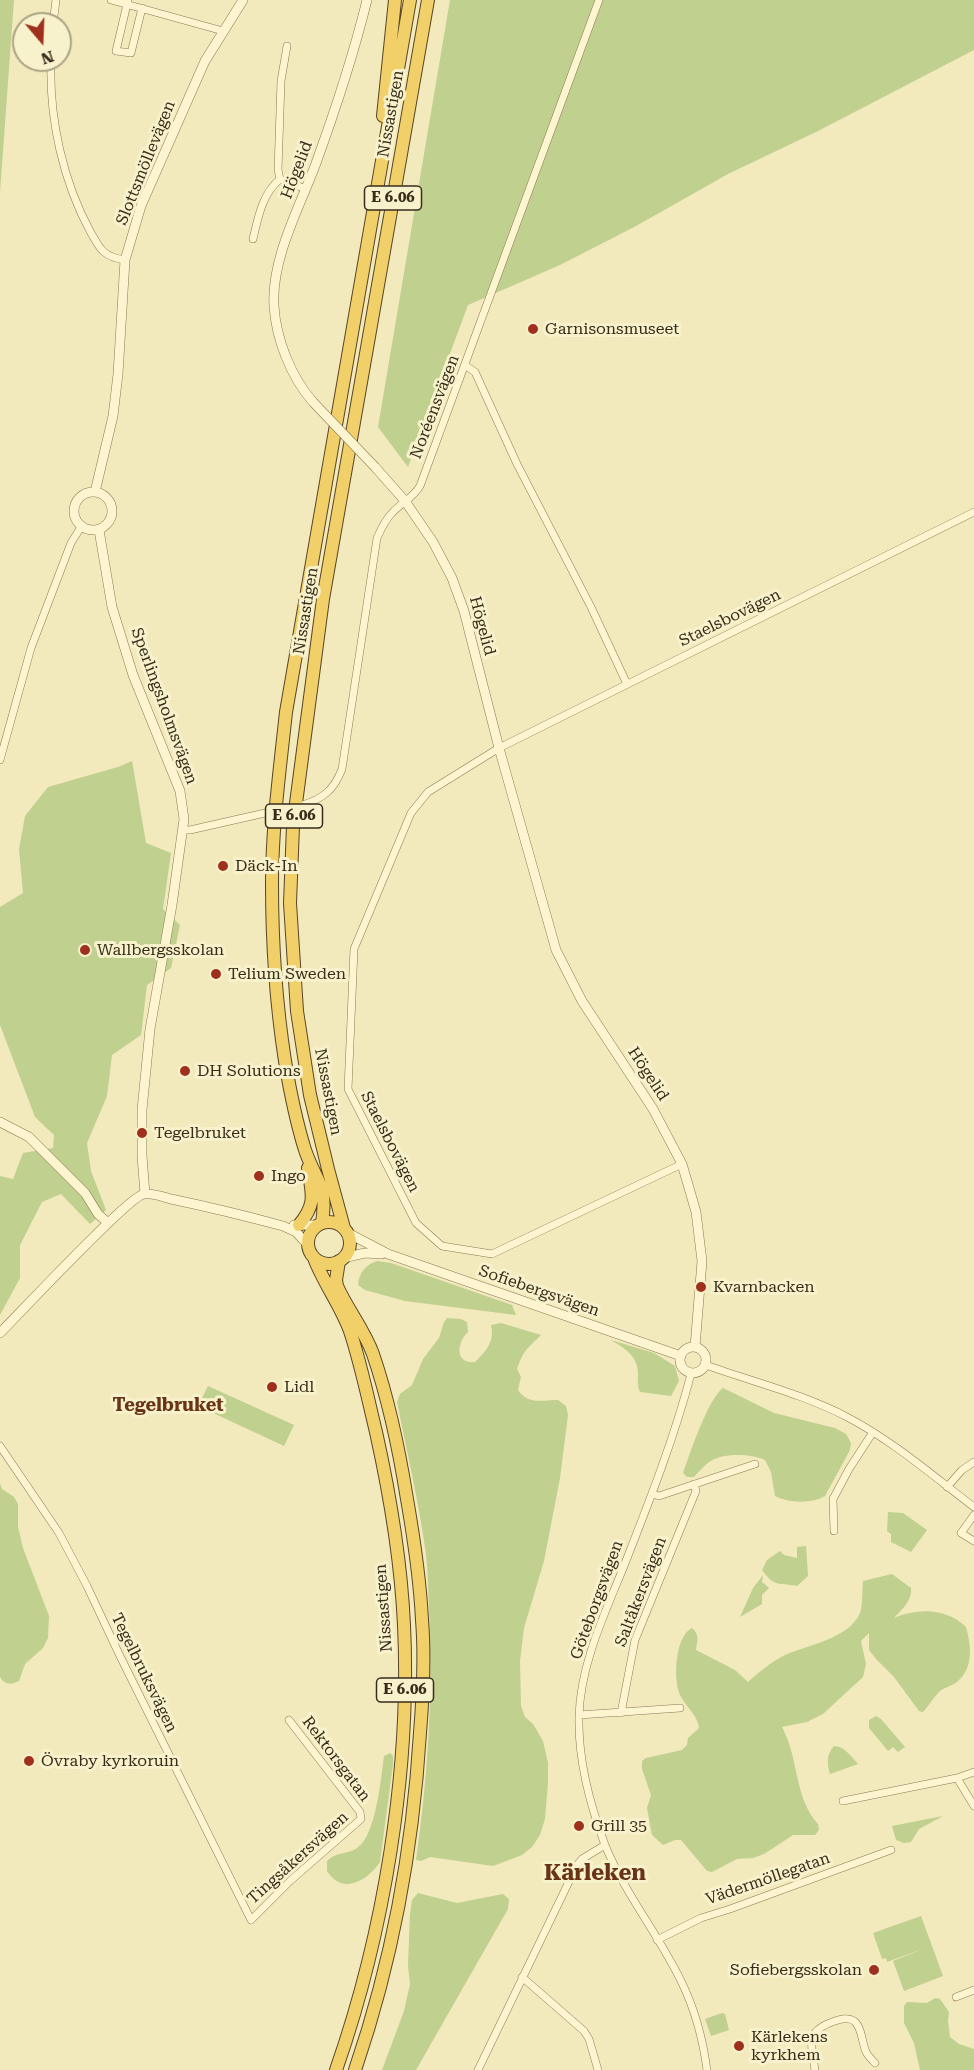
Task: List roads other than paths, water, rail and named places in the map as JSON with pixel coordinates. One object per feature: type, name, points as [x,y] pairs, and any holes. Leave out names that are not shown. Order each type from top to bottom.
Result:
[{"type":"highway","name":"E 6.06","points":[[380,171],[384,95],[395,0]]},
{"type":"highway","name":"E 6.06","points":[[380,171],[410,0]]},
{"type":"highway","name":"Nissastigen","points":[[346,1230],[313,1106],[297,1011],[290,903],[293,826],[323,600],[428,0]]},
{"type":"highway","name":"Nissastigen","points":[[320,1224],[325,1205],[323,1192],[306,1152],[298,1125],[285,1061],[277,983],[272,884],[276,801],[286,711],[380,171]]},
{"type":"highway","name":"E 6.06","points":[[299,1225],[309,1212],[313,1199],[306,1152]]},
{"type":"highway","points":[[320,1224],[336,1223],[346,1230]]},
{"type":"highway","name":"E 6.06","points":[[314,1258],[308,1245],[308,1237],[320,1224]]},
{"type":"highway","name":"E 6.06","points":[[346,1230],[350,1246],[341,1260],[336,1280],[337,1286],[368,1340],[390,1409],[401,1458],[413,1534],[423,1621],[423,1694],[418,1774],[408,1847],[387,1958],[355,2070]]},
{"type":"highway","name":"Nissastigen","points":[[314,1258],[349,1329],[369,1404],[383,1463],[397,1547],[404,1624],[405,1693],[390,1847],[369,1955],[336,2070]]},
{"type":"highway","points":[[314,1258],[326,1264],[341,1260]]},
{"type":"street","points":[[111,0],[127,2],[223,31]]},
{"type":"street","name":"Slottsmöllevägen","points":[[95,492],[113,416],[125,260],[141,206],[205,61],[243,0]]},
{"type":"street","name":"Högelid","points":[[367,0],[344,83],[278,267],[274,305],[277,327],[289,364],[300,385],[405,501],[433,542],[452,578],[464,611],[499,748],[556,950],[582,1001],[653,1109],[682,1164],[696,1212],[702,1261],[694,1347]]},
{"type":"street","name":"Noréensvägen","points":[[302,805],[316,801],[327,794],[342,769],[374,550],[383,525],[420,486],[599,0]]},
{"type":"street","points":[[127,2],[116,51],[130,53],[142,8]]},
{"type":"street","points":[[280,180],[279,113],[287,46]]},
{"type":"street","points":[[52,72],[58,144],[81,215],[100,247],[111,256],[125,260]]},
{"type":"street","points":[[280,180],[306,189]]},
{"type":"street","points":[[253,239],[267,195],[271,187],[280,180]]},
{"type":"street","points":[[466,366],[475,372],[528,485],[591,607],[627,684]]},
{"type":"street","points":[[88,492],[95,492],[107,498],[112,511],[110,521],[99,530],[88,530],[81,527],[74,517],[75,504],[81,496],[88,492]]},
{"type":"street","name":"Staelsbovägen","points":[[682,1164],[492,1254],[442,1246],[416,1223],[348,1089],[354,949],[411,813],[428,792],[499,748],[974,512]]},
{"type":"street","points":[[0,760],[31,648],[71,543],[81,527]]},
{"type":"street","name":"Sperlingsholmsvägen","points":[[99,530],[112,607],[133,675],[180,791],[184,814],[150,1029],[142,1110],[145,1194]]},
{"type":"street","points":[[183,830],[265,813]]},
{"type":"street","points":[[0,1122],[34,1141],[85,1193],[98,1214],[108,1224]]},
{"type":"street","points":[[0,1334],[108,1224],[136,1197],[145,1194],[283,1226],[296,1232],[308,1245]]},
{"type":"street","points":[[283,1226],[320,1224]]},
{"type":"street","name":"Sofiebergsvägen","points":[[346,1230],[388,1254],[681,1356]]},
{"type":"street","name":"Sofiebergsvägen","points":[[341,1260],[365,1253],[388,1254]]},
{"type":"street","points":[[694,1347],[701,1349],[705,1354],[706,1365],[701,1371],[691,1374],[683,1368],[681,1356],[685,1350],[694,1347]]},
{"type":"street","points":[[706,1365],[813,1402],[847,1417],[873,1432],[974,1508]]},
{"type":"street","name":"Göteborgsvägen","points":[[691,1374],[678,1423],[592,1649],[579,1715],[579,1737],[586,1782],[605,1845],[628,1893],[676,1972],[692,2009],[707,2070]]},
{"type":"street","points":[[834,1531],[833,1499],[873,1432]]},
{"type":"street","name":"Tegelbruksvägen","points":[[0,1446],[59,1533],[74,1560],[251,1920]]},
{"type":"street","points":[[947,1487],[962,1470],[974,1462]]},
{"type":"street","points":[[652,1494],[659,1496],[754,1464]]},
{"type":"street","name":"Saltåkersvägen","points":[[621,1713],[635,1640],[696,1491],[694,1484]]},
{"type":"street","points":[[974,1515],[961,1533],[974,1541]]},
{"type":"street","points":[[579,1715],[680,1708]]},
{"type":"street","name":"Rektorsgatan","points":[[289,1720],[362,1816]]},
{"type":"street","points":[[843,1801],[957,1778],[974,1772]]},
{"type":"street","points":[[957,1778],[974,1806]]},
{"type":"street","name":"Tingsåkersvägen","points":[[251,1920],[362,1816]]},
{"type":"street","points":[[478,2070],[577,1865],[582,1859],[605,1845]]},
{"type":"street","name":"Vädermöllegatan","points":[[657,1940],[701,1918],[891,1850]]},
{"type":"street","points":[[522,1977],[584,2031],[589,2039],[598,2070]]},
{"type":"street","points":[[956,1997],[974,1990]]},
{"type":"street","points":[[815,2070],[813,2035],[822,2025],[844,2018],[854,2021],[858,2026],[866,2052],[875,2063]]},
{"type":"place","name":"Garnisonsmuseet","points":[[533,329]]},
{"type":"place","name":"Däck-In","points":[[223,866]]},
{"type":"place","name":"Wallbergsskolan","points":[[85,950]]},
{"type":"place","name":"Telium Sweden","points":[[216,974]]},
{"type":"place","name":"DH Solutions","points":[[185,1071]]},
{"type":"place","name":"Tegelbruket","points":[[142,1133]]},
{"type":"place","name":"Ingo","points":[[259,1176]]},
{"type":"place","name":"Kvarnbacken","points":[[701,1287]]},
{"type":"place","name":"Lidl","points":[[272,1387]]},
{"type":"place","name":"Övraby kyrkoruin","points":[[29,1761]]},
{"type":"place","name":"Grill 35","points":[[579,1826]]},
{"type":"place","name":"Sofiebergsskolan","points":[[874,1970]]},
{"type":"place","name":"Kärlekens kyrkhem","points":[[739,2046]]},
{"type":"district","name":"Tegelbruket","points":[[168,1406]]},
{"type":"district","name":"Kärleken","points":[[595,1874]]}]
